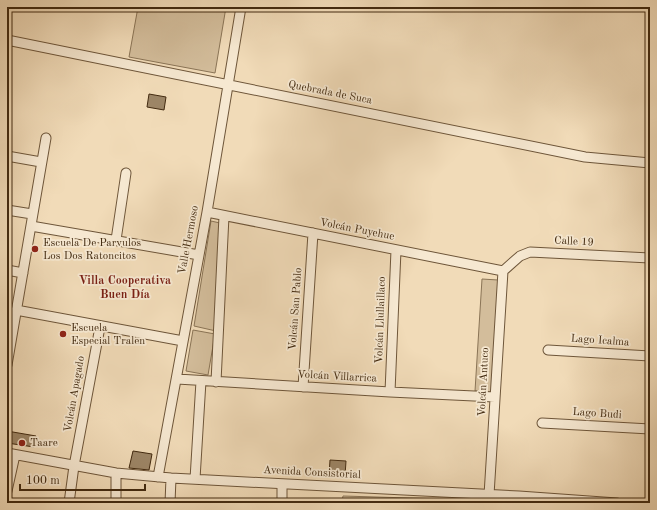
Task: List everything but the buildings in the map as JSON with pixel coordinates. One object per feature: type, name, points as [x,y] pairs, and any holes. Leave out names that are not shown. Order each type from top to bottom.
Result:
[{"type":"street","name":"Valle Hermoso","points":[[158,477],[207,212],[241,7]]},
{"type":"street","name":"Quebrada de Suca","points":[[7,40],[585,157],[650,163]]},
{"type":"street","points":[[7,365],[10,328],[16,310],[46,138]]},
{"type":"street","points":[[7,156],[41,162]]},
{"type":"street","points":[[116,240],[126,173]]},
{"type":"street","points":[[7,210],[32,214]]},
{"type":"street","name":"Volcán Puyehue","points":[[207,212],[503,271]]},
{"type":"street","points":[[216,382],[224,216]]},
{"type":"street","points":[[31,226],[199,255]]},
{"type":"street","name":"Volcán San Pablo","points":[[303,387],[313,234]]},
{"type":"street","name":"Volcán Llullaillaco","points":[[390,392],[396,250]]},
{"type":"street","name":"Calle 19","points":[[503,271],[520,256],[530,252],[650,258]]},
{"type":"street","points":[[7,270],[23,272]]},
{"type":"street","name":"Volcán Antuco","points":[[489,495],[503,271]]},
{"type":"street","points":[[16,310],[100,327],[183,341]]},
{"type":"street","name":"Volcán Apagado","points":[[69,503],[74,466],[100,327]]},
{"type":"street","name":"Lago Icalma","points":[[548,350],[650,356]]},
{"type":"street","name":"Volcán Villarrica","points":[[177,379],[495,397]]},
{"type":"street","points":[[195,479],[200,381]]},
{"type":"street","name":"Lago Budi","points":[[542,422],[650,429]]},
{"type":"street","points":[[7,491],[11,454]]},
{"type":"street","name":"Avenida Consistorial","points":[[11,454],[116,473],[158,477],[489,495],[519,500],[617,503]]},
{"type":"street","points":[[116,473],[116,503]]},
{"type":"street","points":[[170,503],[171,478]]},
{"type":"street","points":[[282,484],[282,503]]},
{"type":"shaded area","points":[[138,7],[226,7],[215,73],[129,57]]},
{"type":"shaded area","points":[[211,221],[220,223],[216,331],[194,326]]},
{"type":"shaded area","points":[[482,279],[498,280],[492,392],[475,391]]},
{"type":"shaded area","points":[[193,330],[215,334],[208,375],[186,371]]},
{"type":"shaded area","points":[[343,496],[510,501],[510,503],[349,503],[342,501]]},
{"type":"place","name":"Escuela De Parvulos Los Dos Ratoncitos","points":[[35,249]]},
{"type":"place","name":"Escuela Especial Tralen","points":[[63,334]]},
{"type":"place","name":"Taare","points":[[22,443]]},
{"type":"district","name":"Villa Cooperativa Buen Día","points":[[125,288]]}]
